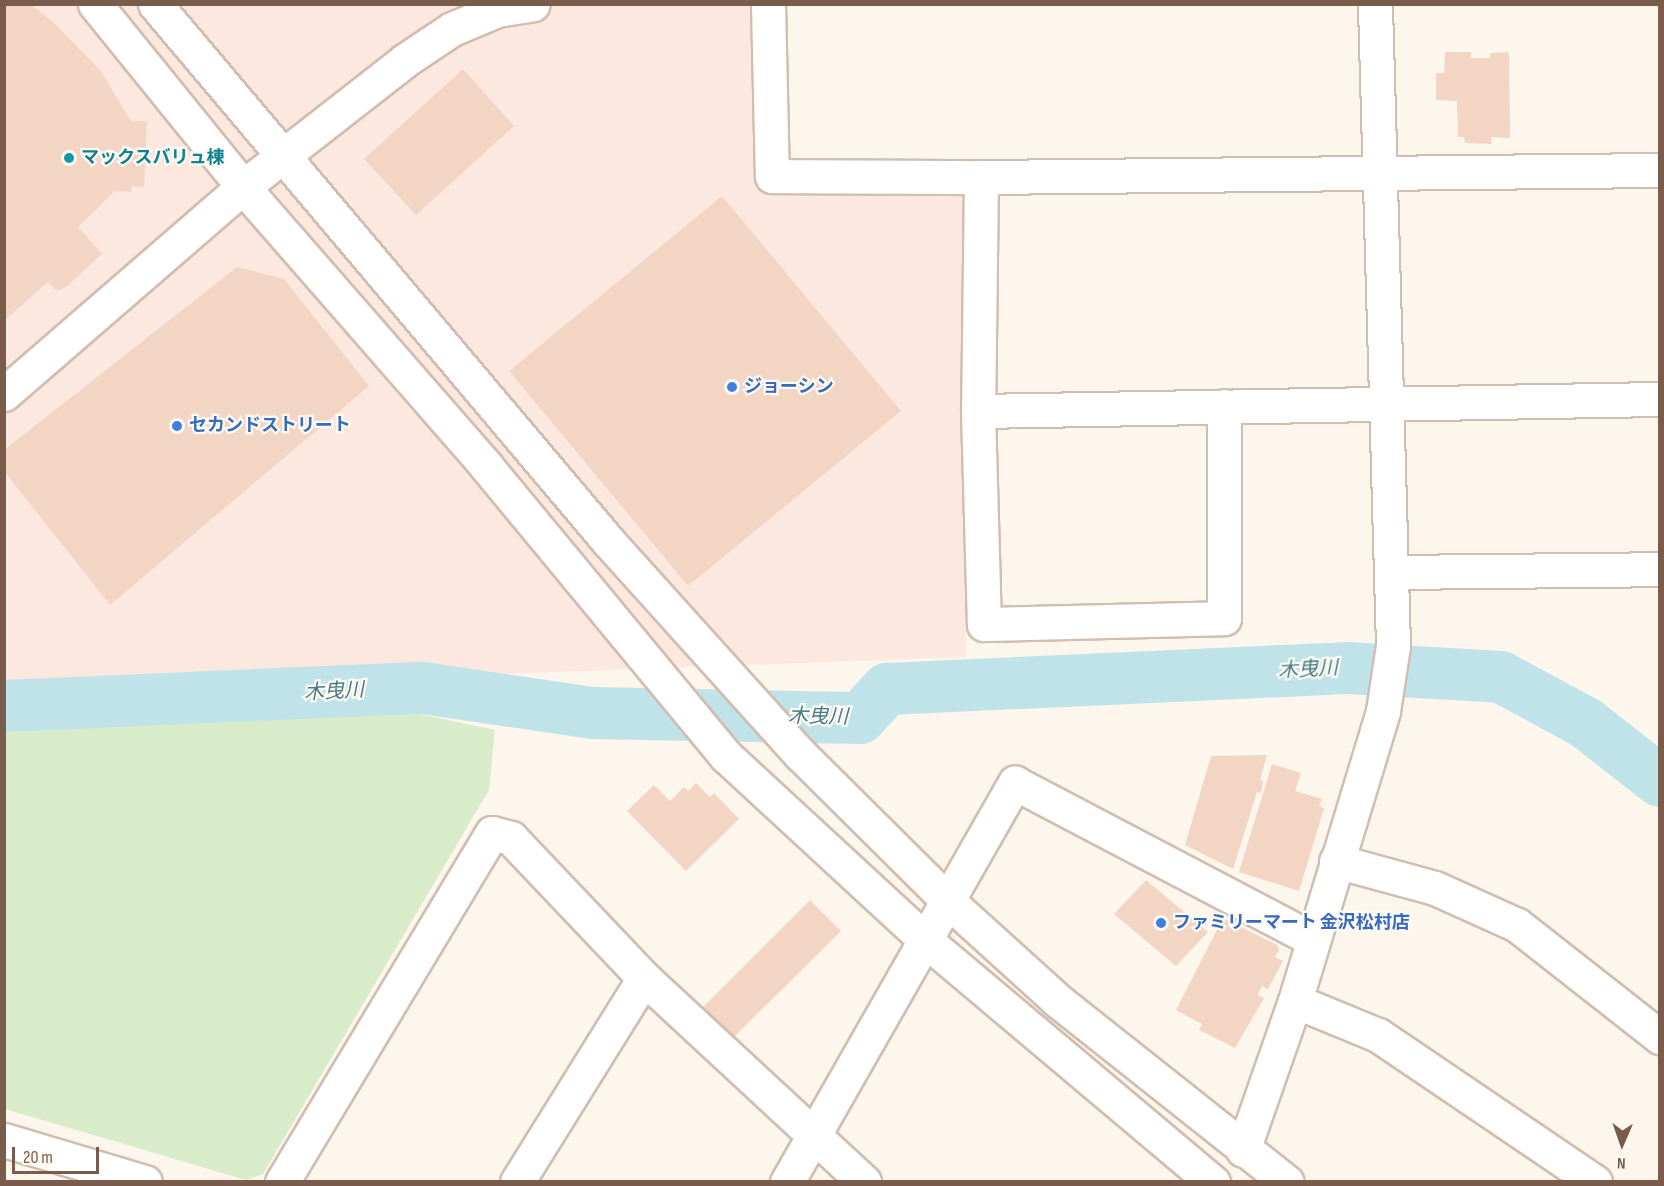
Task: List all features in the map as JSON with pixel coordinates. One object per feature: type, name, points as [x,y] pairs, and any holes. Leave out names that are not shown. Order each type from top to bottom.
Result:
[{"type":"street","points":[[95,4],[243,187],[486,466],[726,756],[924,939],[1214,1182]]},
{"type":"street","points":[[155,4],[572,499],[800,754],[948,901],[1057,1000],[1287,1182]]},
{"type":"street","points":[[4,394],[243,187],[404,60],[452,29],[497,10],[533,4]]},
{"type":"street","points":[[768,4],[772,176],[1380,175],[1659,170]]},
{"type":"street","points":[[1244,1150],[1295,1001],[1389,682],[1393,646],[1392,572],[1375,4]]},
{"type":"street","points":[[981,177],[978,411],[984,624],[1224,618],[1224,406]]},
{"type":"street","points":[[978,411],[1659,399]]},
{"type":"street","points":[[1392,572],[1659,569]]},
{"type":"street","points":[[787,1182],[1015,783],[1312,939]]},
{"type":"street","points":[[282,1182],[492,833],[511,838],[644,978],[864,1182]]},
{"type":"street","points":[[1336,861],[1435,888],[1517,925],[1659,1036]]},
{"type":"street","points":[[517,1182],[644,978]]},
{"type":"street","points":[[1295,1001],[1378,1035],[1595,1182]]},
{"type":"street","points":[[4,1140],[145,1182]]},
{"type":"shaded area","points":[[4,5],[782,5],[787,163],[965,162],[966,657],[5,692]]},
{"type":"green space","points":[[410,712],[495,730],[489,790],[263,1174],[246,1180],[5,1109],[5,721]]},
{"type":"building","name":"マックスバリュ棟","points":[[4,4],[30,4],[52,21],[101,71],[131,121],[147,121],[144,187],[132,186],[131,192],[115,191],[78,227],[102,254],[66,287],[57,291],[48,282],[4,321]]},
{"type":"building","points":[[1445,52],[1471,52],[1471,58],[1490,58],[1490,53],[1509,52],[1510,138],[1491,137],[1492,144],[1465,143],[1464,137],[1458,137],[1457,101],[1436,100],[1436,73],[1444,73]]},
{"type":"building","points":[[463,69],[514,126],[416,215],[364,159]]},
{"type":"building","points":[[722,196],[901,411],[688,586],[509,371]]},
{"type":"building","points":[[237,267],[284,279],[369,386],[110,605],[4,471],[4,450]]},
{"type":"building","points":[[1267,755],[1260,780],[1263,781],[1261,793],[1257,792],[1233,869],[1185,845],[1211,756]]},
{"type":"building","points":[[1272,764],[1301,773],[1295,791],[1322,799],[1319,806],[1324,808],[1299,891],[1239,872]]},
{"type":"building","points":[[696,783],[710,797],[714,793],[739,819],[686,871],[627,811],[654,785],[670,801],[684,787],[688,791]]},
{"type":"building","name":"ファミリーマート 金沢松村店","points":[[1146,880],[1208,932],[1176,966],[1114,914]]},
{"type":"building","points":[[810,900],[841,931],[733,1038],[703,1007]]},
{"type":"building","points":[[1223,918],[1277,945],[1279,950],[1275,957],[1283,961],[1268,989],[1262,986],[1258,995],[1264,998],[1235,1048],[1199,1030],[1202,1024],[1176,1010]]},
{"type":"waterway","name":"木曳川","points":[[4,706],[423,688],[593,713],[860,718],[887,689],[1347,668],[1501,677],[1586,723],[1660,781]]},
{"type":"place","name":"マックスバリュ棟","points":[[69,158]]},
{"type":"place","name":"ジョーシン","points":[[732,387]]},
{"type":"place","name":"セカンドストリート","points":[[177,426]]},
{"type":"place","name":"ファミリーマート 金沢松村店","points":[[1161,923]]}]
